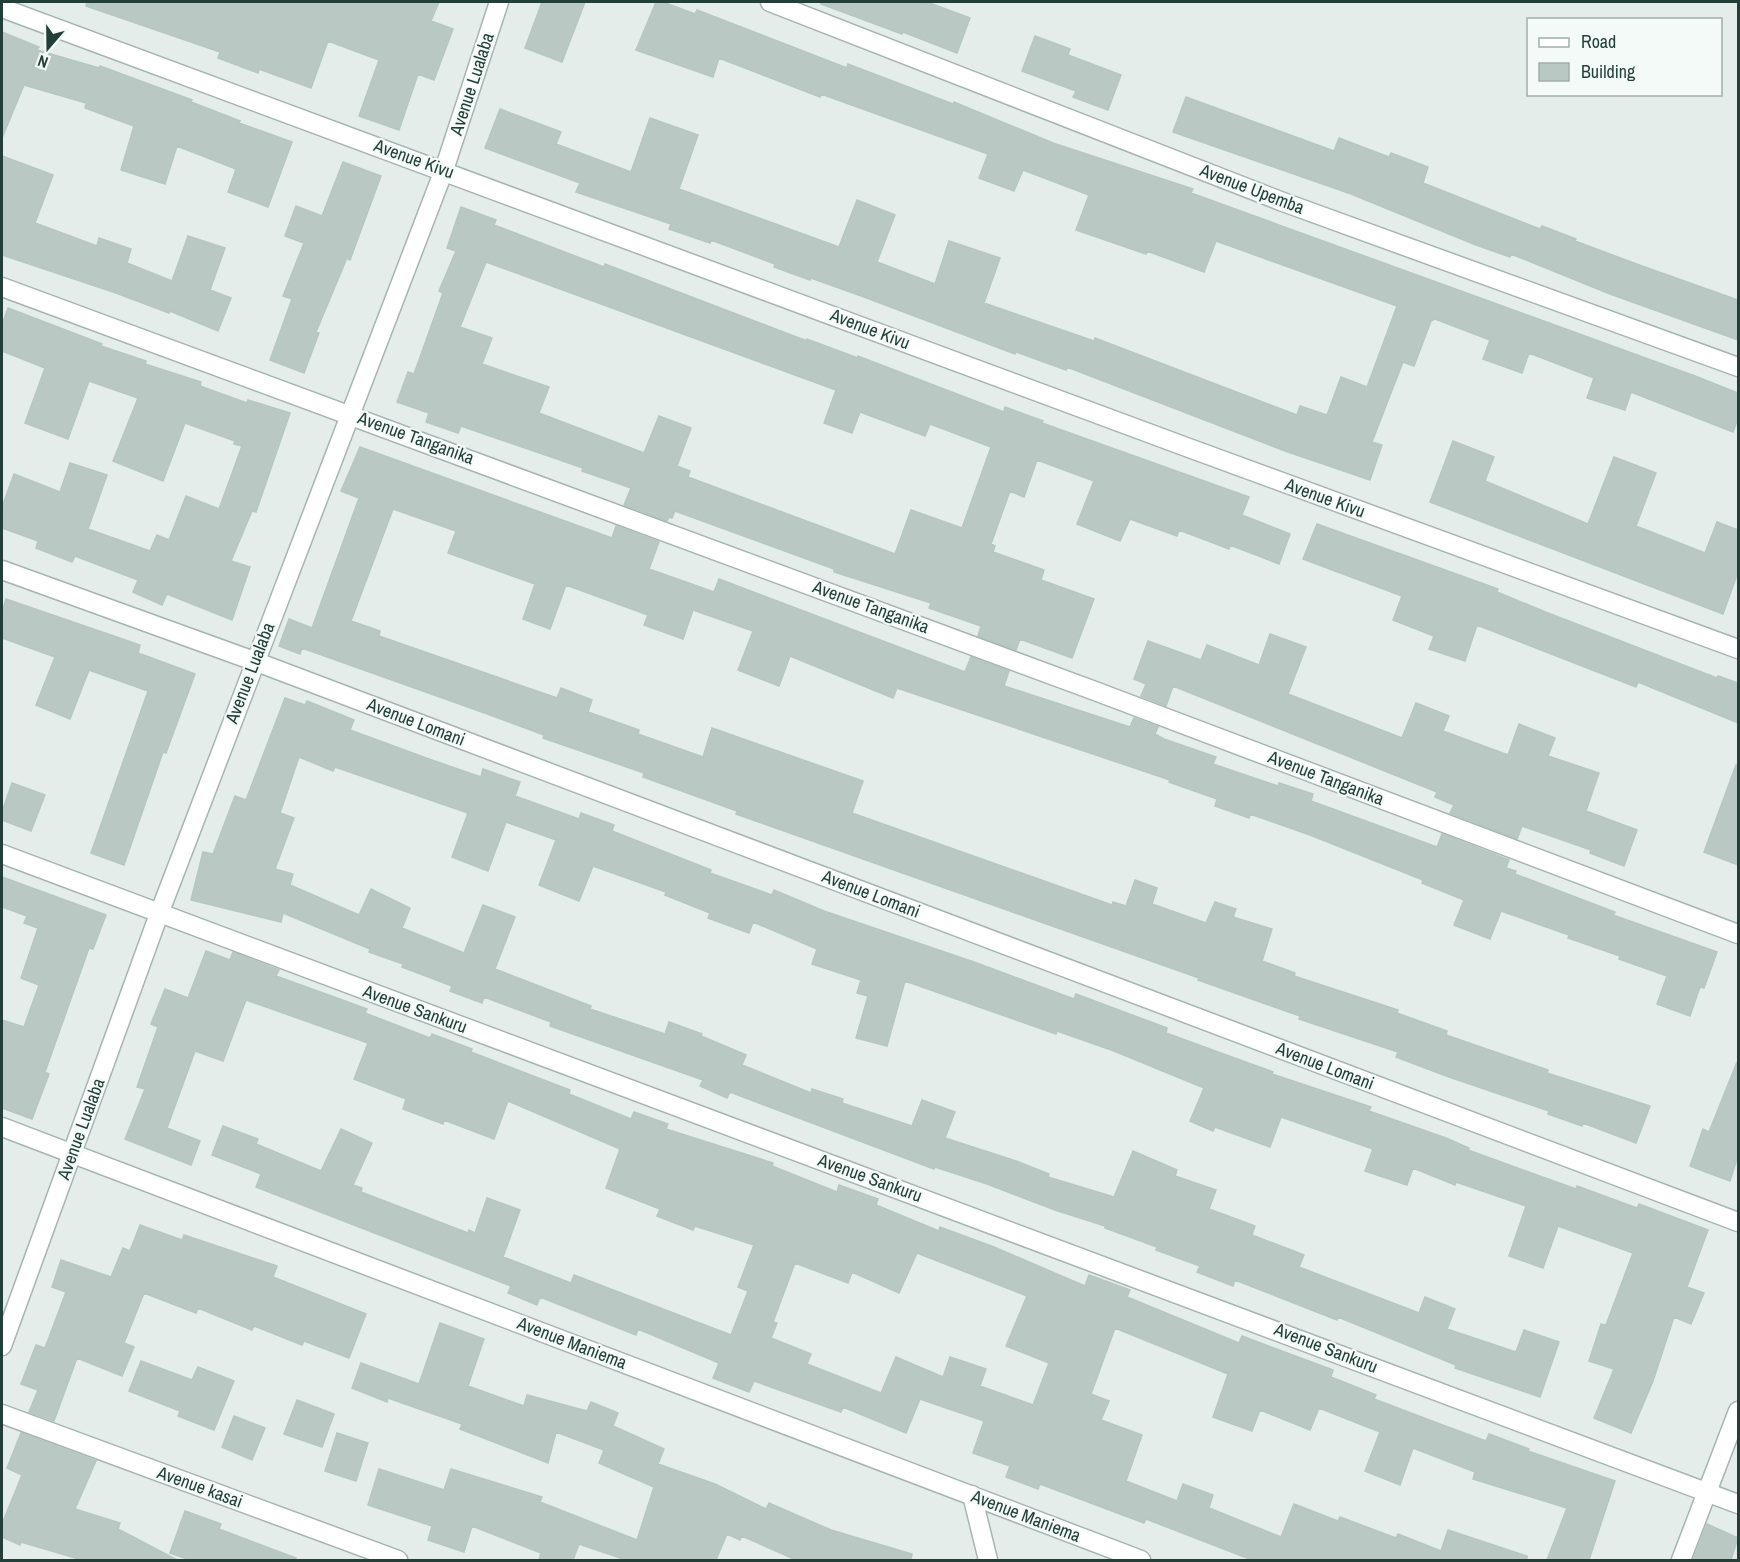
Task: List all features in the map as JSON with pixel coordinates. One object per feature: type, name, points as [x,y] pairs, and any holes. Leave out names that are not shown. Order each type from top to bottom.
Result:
[{"type":"street","name":"Avenue Lualaba","points":[[2,1346],[159,914],[254,661],[444,170],[499,2]]},
{"type":"street","name":"Avenue Upemba","points":[[770,2],[1283,202],[1738,367]]},
{"type":"street","name":"Avenue Kivu","points":[[2,8],[1738,649]]},
{"type":"street","name":"Avenue Tanganika","points":[[2,287],[1084,686],[1738,934]]},
{"type":"street","name":"Avenue Lomani","points":[[2,570],[254,661],[1738,1222]]},
{"type":"street","name":"Avenue Sankuru","points":[[2,854],[1738,1504]]},
{"type":"street","name":"Avenue Maniema","points":[[2,1127],[1141,1560]]},
{"type":"street","points":[[1682,1560],[1738,1411]]},
{"type":"street","name":"Avenue kasai","points":[[2,1414],[398,1560]]},
{"type":"street","points":[[972,1495],[988,1560]]},
{"type":"building","points":[[87,2],[439,2],[431,21],[453,29],[434,80],[418,74],[399,130],[359,116],[379,60],[328,41],[311,88],[259,69],[258,73],[218,58],[220,52],[86,6]]},
{"type":"building","points":[[542,2],[585,2],[562,62],[525,48]]},
{"type":"building","points":[[656,2],[663,2],[695,14],[697,10],[847,68],[848,64],[953,104],[954,102],[1053,143],[1193,189],[1191,193],[1738,393],[1738,418],[1733,432],[1631,392],[1625,410],[1587,398],[1594,378],[1529,353],[1522,373],[1483,359],[1490,340],[1435,319],[1431,321],[1414,366],[1403,362],[1372,442],[1382,445],[1370,480],[1285,451],[1067,367],[1066,370],[1016,352],[1015,354],[864,297],[774,267],[775,264],[711,240],[710,243],[669,229],[671,224],[576,192],[580,183],[485,148],[500,109],[561,132],[556,144],[631,172],[650,118],[698,135],[679,189],[839,247],[857,200],[895,215],[877,262],[935,284],[949,241],[1000,258],[984,303],[1094,341],[1095,338],[1297,415],[1300,406],[1327,415],[1341,377],[1367,387],[1397,306],[1216,241],[1204,272],[1147,251],[1146,254],[1076,230],[1089,195],[1023,170],[1014,191],[979,178],[988,154],[821,94],[820,97],[719,58],[713,77],[636,50]]},
{"type":"building","points":[[821,2],[927,2],[970,18],[957,53],[821,4]]},
{"type":"building","points":[[2,32],[39,47],[37,50],[99,68],[100,66],[192,100],[191,102],[240,121],[239,123],[292,142],[268,207],[228,192],[236,169],[177,146],[165,184],[121,170],[134,126],[85,108],[86,103],[24,85],[2,138]]},
{"type":"building","points":[[1035,36],[1070,49],[1068,55],[1121,75],[1108,110],[1073,97],[1076,91],[1022,71]]},
{"type":"building","points":[[1186,97],[1334,151],[1339,138],[1389,157],[1391,153],[1428,167],[1423,183],[1540,229],[1542,226],[1576,239],[1575,241],[1738,300],[1738,340],[1610,294],[1511,254],[1510,257],[1476,245],[1351,194],[1173,132]]},
{"type":"building","points":[[2,156],[53,175],[35,223],[97,246],[99,238],[131,249],[127,263],[172,281],[188,236],[225,248],[210,290],[231,298],[218,331],[170,311],[169,313],[2,255]]},
{"type":"building","points":[[343,162],[381,176],[350,260],[347,258],[316,332],[319,333],[304,373],[270,360],[292,299],[283,296],[304,243],[285,236],[296,206],[322,216]]},
{"type":"building","points":[[461,207],[496,220],[494,225],[604,267],[605,264],[807,341],[807,339],[858,358],[858,356],[1004,412],[1005,407],[1043,421],[1042,423],[1249,497],[1242,515],[1290,534],[1279,564],[1230,545],[1229,549],[1179,530],[1177,536],[1130,519],[1120,541],[1077,524],[1094,481],[1037,460],[1024,497],[1010,491],[991,544],[995,546],[993,552],[1044,570],[1041,580],[1094,599],[1072,658],[1020,639],[1016,650],[978,636],[981,626],[929,608],[931,603],[834,572],[834,569],[675,511],[672,518],[669,517],[667,521],[624,505],[631,488],[582,471],[583,468],[461,426],[458,433],[426,422],[429,413],[397,402],[408,372],[414,374],[443,293],[439,291],[456,251],[447,248]],"holes":[[[486,262],[836,390],[824,423],[852,433],[860,412],[925,436],[930,424],[991,447],[962,528],[911,510],[895,554],[688,477],[690,471],[677,466],[691,428],[659,416],[644,453],[539,413],[549,387],[482,364],[492,338],[460,327]]]},
{"type":"building","points":[[8,308],[102,344],[101,346],[146,361],[145,364],[201,382],[200,386],[247,403],[248,400],[290,413],[256,512],[252,511],[231,561],[250,567],[232,620],[167,594],[162,605],[133,592],[138,580],[75,556],[72,562],[36,548],[38,541],[2,528],[2,507],[14,474],[60,492],[70,463],[107,475],[88,529],[150,551],[157,535],[169,540],[186,496],[219,509],[242,446],[234,444],[235,441],[185,423],[163,481],[113,461],[138,398],[89,381],[68,439],[25,423],[45,368],[2,351],[2,325]]},
{"type":"building","points":[[1453,441],[1494,457],[1485,481],[1588,524],[1614,457],[1656,473],[1636,526],[1705,553],[1717,522],[1738,530],[1738,572],[1723,614],[1430,502]]},
{"type":"building","points":[[360,447],[612,538],[616,526],[659,542],[649,569],[714,592],[719,579],[965,672],[971,657],[1009,671],[1004,686],[1130,727],[1134,718],[1158,727],[1155,734],[1164,739],[1216,757],[1213,764],[1278,786],[1279,783],[1313,794],[1311,801],[1437,847],[1442,834],[1509,860],[1506,868],[1516,871],[1515,874],[1615,912],[1613,915],[1717,952],[1704,988],[1700,987],[1690,1016],[1657,1004],[1667,976],[1619,959],[1620,956],[1568,938],[1569,935],[1501,911],[1490,939],[1454,925],[1464,900],[1422,883],[1423,880],[1310,835],[1250,814],[1249,818],[1215,806],[1217,799],[1169,782],[1170,780],[897,688],[893,698],[790,656],[779,686],[738,670],[753,631],[693,610],[683,639],[644,625],[648,615],[566,585],[550,629],[523,619],[535,584],[448,553],[456,531],[393,509],[351,621],[380,631],[379,636],[557,698],[561,688],[592,700],[588,712],[639,730],[638,734],[703,757],[712,728],[863,781],[852,813],[1112,905],[1113,902],[1126,906],[1135,880],[1157,888],[1152,904],[1206,923],[1215,902],[1236,909],[1233,917],[1272,929],[1262,961],[1295,973],[1294,976],[1398,1010],[1397,1013],[1447,1031],[1446,1035],[1548,1070],[1547,1073],[1650,1106],[1636,1143],[1583,1123],[1582,1126],[1548,1114],[1549,1111],[1396,1057],[1398,1052],[1299,1019],[1300,1016],[1198,980],[1199,978],[736,814],[737,811],[643,777],[644,773],[543,738],[544,735],[493,716],[302,648],[300,654],[279,646],[289,619],[312,628],[359,498],[341,491]]},
{"type":"building","points":[[1317,524],[1498,589],[1497,592],[1548,613],[1717,678],[1718,676],[1738,683],[1738,723],[1638,682],[1636,687],[1477,625],[1465,661],[1429,649],[1434,636],[1393,620],[1402,596],[1303,559]]},
{"type":"building","points":[[6,599],[140,645],[138,653],[195,674],[166,753],[163,752],[124,865],[91,853],[148,691],[89,670],[70,719],[36,705],[55,657],[2,638],[2,612]]},
{"type":"building","points":[[1270,634],[1306,647],[1288,694],[1402,738],[1416,703],[1449,716],[1443,731],[1508,755],[1519,724],[1555,738],[1548,756],[1599,773],[1586,811],[1637,830],[1624,866],[1590,853],[1591,850],[1522,826],[1517,839],[1450,813],[1454,805],[1435,797],[1437,792],[1173,686],[1166,706],[1141,696],[1146,684],[1134,679],[1148,641],[1201,660],[1207,645],[1259,665]]},
{"type":"building","points":[[285,698],[305,705],[307,701],[354,720],[350,730],[429,759],[481,777],[483,769],[520,782],[515,796],[579,819],[581,813],[614,825],[612,831],[711,870],[710,873],[772,895],[774,890],[824,911],[1074,999],[1076,994],[1167,1028],[1166,1033],[1273,1072],[1272,1074],[1371,1107],[1369,1111],[1446,1138],[1469,1148],[1468,1150],[1576,1189],[1577,1186],[1637,1208],[1639,1204],[1708,1230],[1687,1287],[1704,1293],[1691,1324],[1674,1317],[1653,1381],[1631,1433],[1594,1418],[1614,1369],[1589,1361],[1601,1324],[1606,1325],[1633,1253],[1558,1226],[1543,1268],[1509,1256],[1526,1206],[1456,1182],[1455,1185],[1413,1168],[1407,1185],[1365,1171],[1373,1149],[1281,1117],[1270,1147],[1215,1127],[1213,1131],[1190,1121],[1204,1088],[1114,1051],[1057,1031],[1056,1034],[905,981],[887,1046],[856,1038],[868,996],[857,993],[861,980],[812,964],[817,949],[753,922],[749,933],[708,918],[710,913],[665,895],[666,892],[593,866],[579,901],[539,885],[556,840],[506,822],[488,871],[452,857],[468,813],[335,767],[333,771],[299,757],[280,813],[294,818],[275,869],[293,874],[290,885],[359,915],[371,889],[410,908],[402,928],[464,953],[483,905],[515,917],[495,969],[591,1006],[590,1009],[665,1034],[669,1022],[702,1034],[701,1036],[746,1055],[742,1065],[811,1093],[812,1089],[843,1099],[842,1103],[912,1126],[922,1100],[955,1112],[945,1138],[1016,1161],[1049,1174],[1048,1177],[1114,1197],[1133,1151],[1177,1170],[1175,1176],[1216,1190],[1209,1209],[1255,1226],[1252,1235],[1304,1255],[1299,1267],[1419,1313],[1425,1297],[1455,1309],[1447,1329],[1516,1352],[1524,1330],[1559,1342],[1540,1397],[1455,1368],[1456,1365],[1338,1317],[1337,1320],[1235,1280],[1233,1286],[1197,1272],[1200,1266],[1156,1250],[1157,1247],[1105,1228],[1105,1226],[987,1184],[935,1167],[934,1169],[730,1092],[727,1098],[700,1086],[703,1080],[550,1026],[551,1022],[484,997],[482,1003],[450,991],[452,986],[402,967],[403,964],[369,952],[370,949],[283,913],[281,922],[191,900],[203,852],[213,854],[235,796],[246,800]]},
{"type":"building","points":[[1736,765],[1738,766],[1738,865],[1704,852]]},
{"type":"building","points":[[12,783],[45,795],[31,831],[2,820],[2,812]]},
{"type":"building","points":[[2,877],[106,915],[93,949],[89,948],[45,1072],[49,1074],[32,1119],[2,1108],[2,1020],[24,1027],[39,985],[21,978],[38,928],[24,923],[27,916],[2,907]]},
{"type":"building","points":[[206,951],[230,960],[233,952],[279,970],[276,976],[367,1009],[365,1013],[430,1038],[432,1034],[472,1049],[471,1052],[570,1090],[569,1094],[631,1119],[634,1112],[668,1124],[666,1129],[773,1163],[772,1166],[837,1192],[839,1185],[878,1199],[876,1205],[939,1231],[940,1227],[994,1247],[1085,1286],[1089,1275],[1130,1290],[1127,1297],[1239,1343],[1242,1336],[1333,1370],[1331,1377],[1376,1395],[1374,1399],[1486,1441],[1489,1434],[1529,1449],[1528,1451],[1615,1481],[1589,1560],[1547,1560],[1567,1508],[1473,1479],[1475,1472],[1413,1448],[1400,1485],[1365,1471],[1380,1432],[1319,1408],[1310,1430],[1260,1410],[1252,1431],[1213,1417],[1228,1374],[1115,1328],[1091,1394],[1109,1401],[1101,1420],[1142,1435],[1126,1481],[1177,1501],[1183,1484],[1213,1495],[1209,1508],[1281,1537],[1294,1504],[1338,1521],[1340,1517],[1396,1538],[1398,1534],[1441,1551],[1448,1530],[1527,1556],[1527,1560],[1252,1560],[1146,1519],[1144,1523],[1040,1484],[1038,1489],[1006,1477],[1010,1466],[973,1453],[984,1421],[920,1399],[906,1433],[843,1407],[841,1412],[754,1381],[749,1392],[713,1378],[719,1363],[638,1329],[636,1335],[540,1297],[537,1305],[508,1293],[511,1286],[256,1187],[261,1174],[212,1155],[223,1126],[258,1139],[256,1144],[321,1171],[341,1129],[372,1143],[353,1185],[362,1188],[361,1192],[468,1233],[469,1230],[475,1233],[487,1198],[520,1210],[503,1257],[571,1283],[574,1275],[731,1335],[748,1291],[738,1287],[754,1245],[695,1226],[693,1230],[657,1216],[660,1209],[606,1188],[620,1149],[508,1101],[494,1139],[444,1120],[443,1124],[403,1109],[406,1099],[354,1079],[368,1043],[246,1000],[223,1061],[195,1051],[167,1128],[200,1141],[191,1165],[125,1139],[145,1089],[137,1087],[158,1027],[151,1024],[165,989],[188,998]],"holes":[[[917,1253],[1027,1296],[1006,1346],[1049,1363],[1033,1405],[980,1386],[986,1369],[950,1357],[943,1377],[896,1357],[881,1393],[807,1364],[811,1354],[771,1338],[777,1323],[773,1322],[795,1263],[848,1283],[852,1272],[899,1293]]]},
{"type":"building","points":[[1737,1062],[1738,1156],[1730,1181],[1690,1166],[1703,1129],[1709,1132]]},
{"type":"building","points":[[140,1225],[182,1240],[184,1235],[277,1266],[273,1277],[366,1314],[349,1358],[304,1341],[302,1345],[254,1326],[252,1330],[198,1308],[196,1313],[144,1293],[124,1343],[134,1347],[122,1376],[77,1358],[54,1421],[29,1412],[38,1390],[21,1384],[36,1345],[45,1348],[66,1292],[52,1287],[61,1260],[111,1277],[123,1248],[130,1251]]},
{"type":"building","points":[[440,1323],[484,1339],[468,1386],[524,1406],[527,1395],[587,1411],[591,1402],[618,1413],[613,1426],[664,1449],[658,1464],[715,1484],[766,1509],[769,1503],[831,1530],[912,1554],[911,1560],[796,1560],[742,1536],[740,1540],[727,1534],[716,1560],[626,1560],[579,1544],[573,1560],[539,1560],[541,1553],[472,1526],[464,1552],[428,1540],[432,1526],[368,1505],[379,1469],[444,1490],[451,1469],[542,1497],[540,1502],[637,1540],[654,1487],[599,1463],[604,1450],[556,1432],[548,1463],[460,1429],[462,1424],[388,1398],[387,1402],[352,1388],[361,1363],[419,1384]]},
{"type":"building","points":[[141,1361],[192,1380],[198,1367],[234,1381],[214,1430],[178,1416],[180,1411],[129,1391]]},
{"type":"building","points":[[297,1400],[334,1414],[322,1447],[284,1434]]},
{"type":"building","points":[[234,1416],[265,1428],[252,1460],[222,1447]]},
{"type":"building","points":[[21,1433],[96,1461],[75,1509],[120,1523],[118,1529],[177,1560],[82,1560],[21,1542],[20,1545],[2,1537],[2,1524],[22,1475],[7,1468]]},
{"type":"building","points":[[337,1433],[368,1443],[356,1481],[325,1471]]},
{"type":"building","points":[[185,1511],[221,1524],[219,1529],[296,1558],[296,1560],[190,1560],[170,1553]]},
{"type":"building","points":[[1707,1524],[1738,1538],[1731,1560],[1693,1560]]}]
